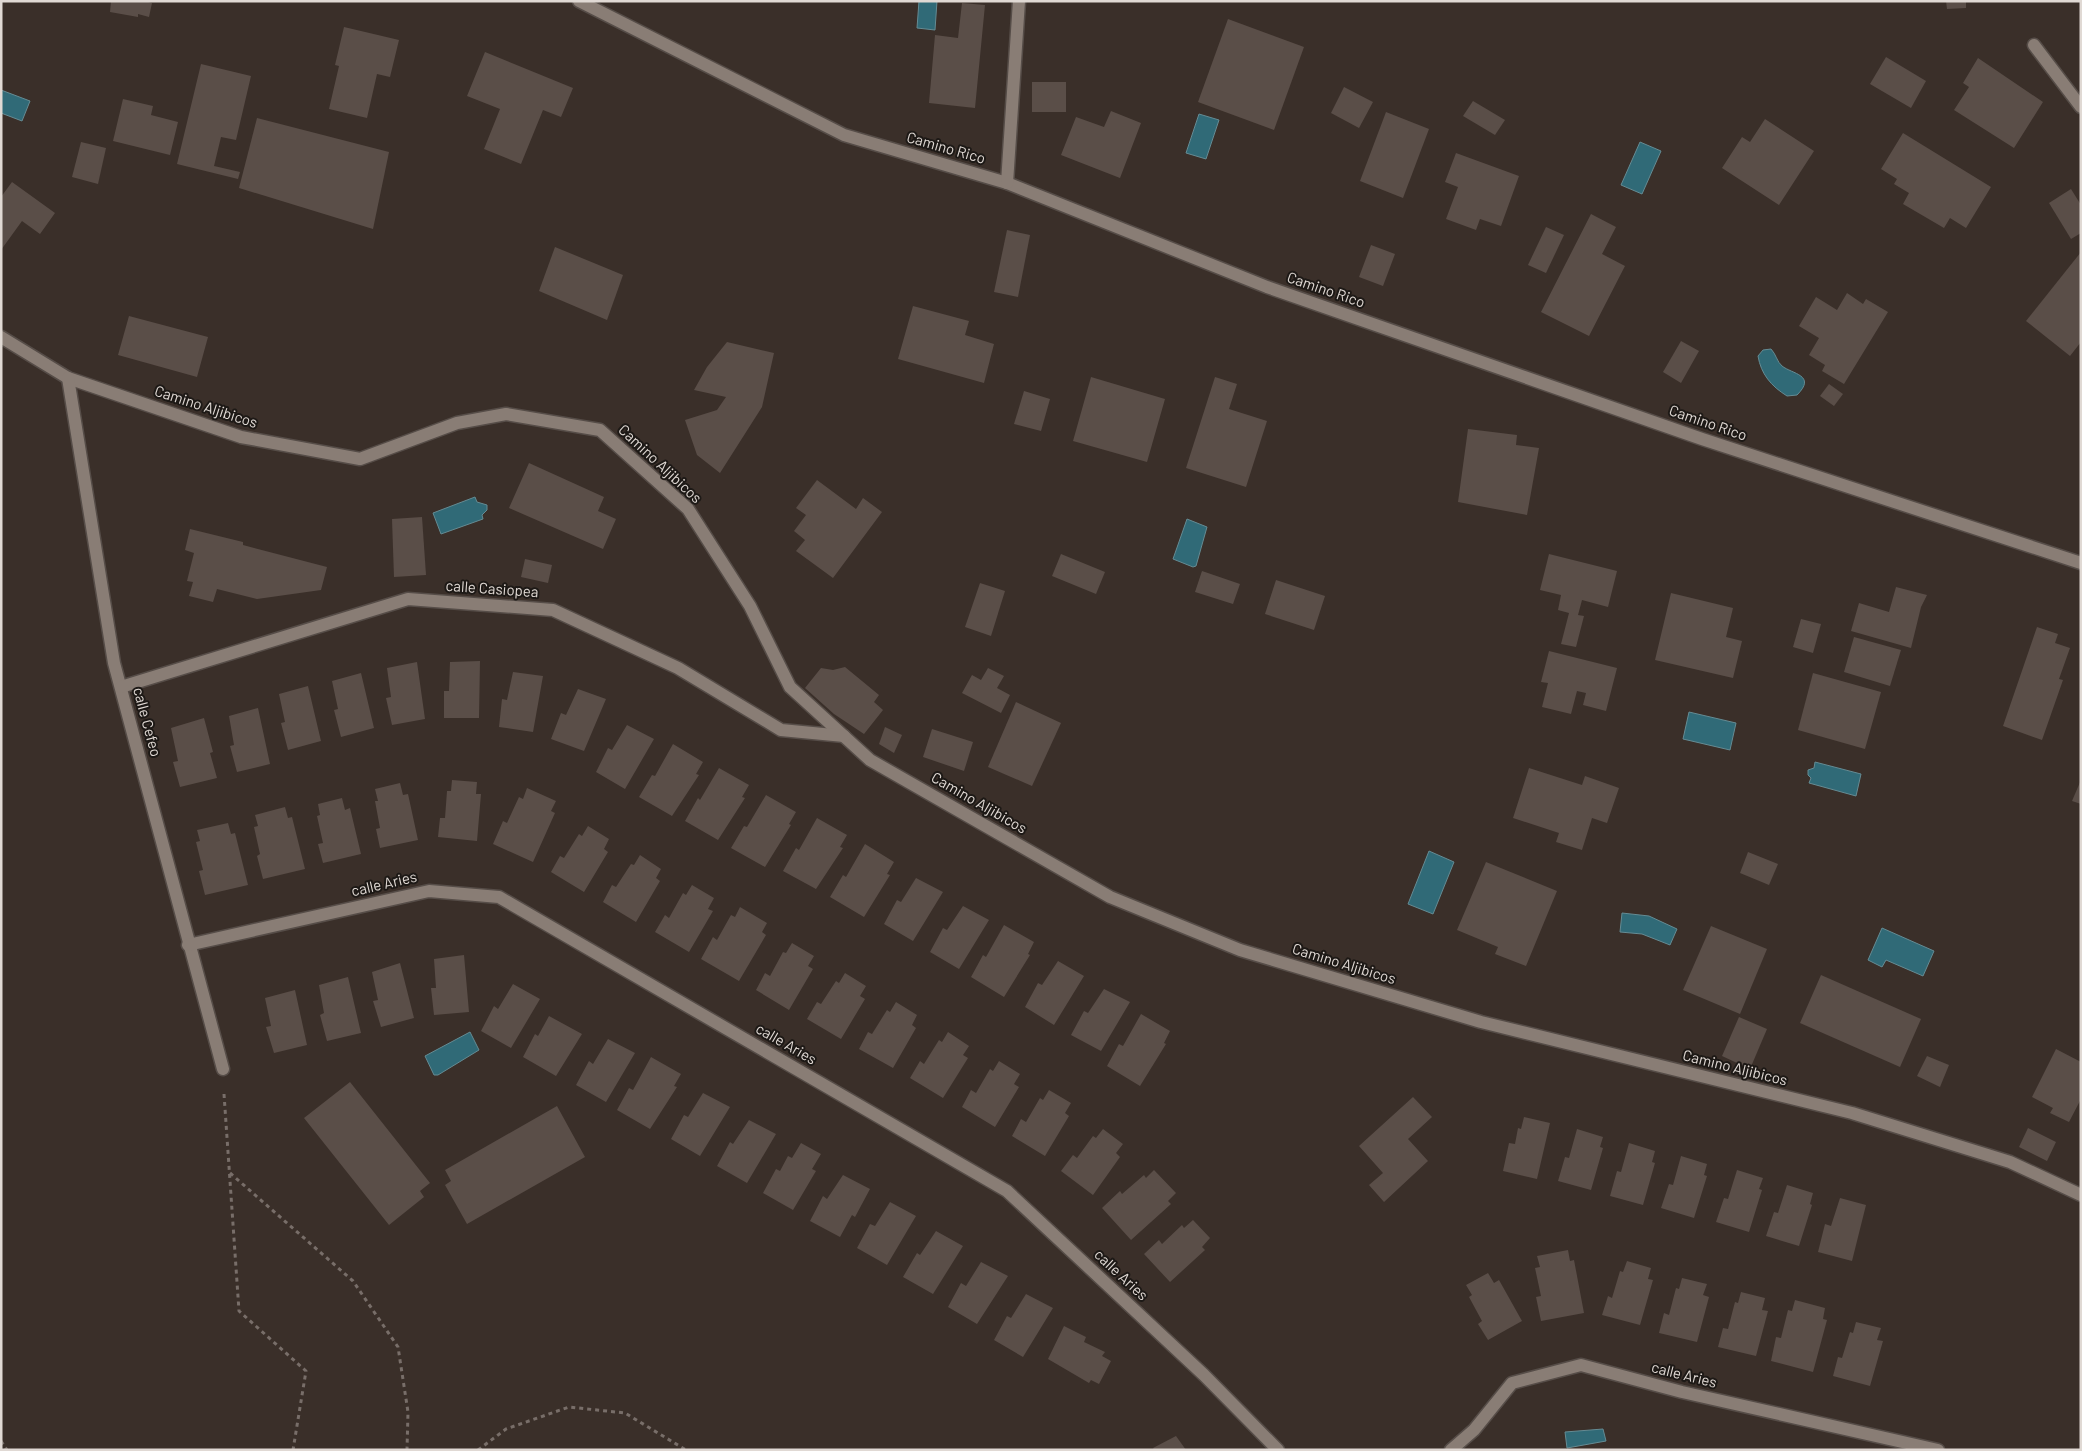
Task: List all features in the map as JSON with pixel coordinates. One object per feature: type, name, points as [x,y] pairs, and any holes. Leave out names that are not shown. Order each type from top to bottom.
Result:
[{"type":"street","name":"Camino Rico","points":[[579,1],[844,135],[1007,183],[1267,286],[1702,439],[2081,563]]},
{"type":"street","points":[[1007,183],[1019,1]]},
{"type":"street","points":[[2034,45],[2081,107]]},
{"type":"street","name":"Camino Aljibicos","points":[[1,337],[68,378],[241,438],[360,459],[457,423],[506,414],[600,430],[688,509],[750,606],[790,687],[870,760],[1110,897],[1240,950],[1481,1022],[1852,1113],[2010,1162],[2081,1195]]},
{"type":"street","name":"calle Cefeo","points":[[68,378],[114,663],[188,945],[223,1069]]},
{"type":"street","name":"calle Casiopea","points":[[121,687],[408,599],[552,610],[678,668],[780,730],[844,736]]},
{"type":"street","name":"calle Aries","points":[[188,945],[429,891],[499,897],[1007,1191],[1204,1375],[1278,1450]]},
{"type":"street","name":"calle Aries","points":[[1451,1450],[1474,1430],[1512,1383],[1581,1365],[1682,1392],[1938,1450]]},
{"type":"path","points":[[223,1069],[240,1311],[306,1371],[293,1450]]},
{"type":"path","points":[[230,1172],[353,1281],[398,1347],[408,1412],[407,1450]]},
{"type":"path","points":[[478,1450],[506,1428],[568,1406],[625,1413],[686,1450]]},
{"type":"path","points":[[1,1441],[7,1450]]},
{"type":"water","points":[[919,1],[937,1],[935,30],[917,28]]},
{"type":"water","points":[[1,90],[30,101],[22,121],[1,113]]},
{"type":"water","points":[[1199,114],[1219,120],[1206,159],[1186,153]]},
{"type":"water","points":[[1640,142],[1661,151],[1642,194],[1621,185]]},
{"type":"water","points":[[1771,349],[1782,366],[1804,379],[1803,388],[1797,395],[1787,396],[1776,388],[1764,374],[1758,356],[1763,350]]},
{"type":"water","points":[[475,497],[477,502],[487,505],[487,510],[482,515],[483,519],[441,534],[433,513]]},
{"type":"water","points":[[1187,519],[1207,527],[1196,566],[1193,567],[1173,559]]},
{"type":"water","points":[[1689,712],[1736,723],[1730,750],[1683,739]]},
{"type":"water","points":[[1815,762],[1861,774],[1856,796],[1809,783],[1811,778],[1808,775],[1808,770],[1814,768]]},
{"type":"water","points":[[1429,851],[1454,862],[1433,914],[1408,904]]},
{"type":"water","points":[[1622,913],[1649,916],[1677,929],[1670,945],[1642,934],[1620,932]]},
{"type":"water","points":[[1882,928],[1934,951],[1923,976],[1886,960],[1882,967],[1868,960]]},
{"type":"water","points":[[470,1032],[479,1050],[438,1075],[434,1075],[425,1056]]},
{"type":"water","points":[[1603,1429],[1606,1441],[1567,1448],[1565,1432]]},
{"type":"building","points":[[111,1],[145,1],[152,3],[149,17],[138,14],[138,17],[110,12]]},
{"type":"building","points":[[1946,1],[1966,1],[1966,8],[1947,9]]},
{"type":"building","points":[[962,3],[985,5],[975,108],[929,103],[935,35],[958,38]]},
{"type":"building","points":[[1228,19],[1304,47],[1274,130],[1198,102]]},
{"type":"building","points":[[344,27],[399,40],[390,77],[377,74],[367,118],[329,109],[339,66],[335,65]]},
{"type":"building","points":[[485,52],[573,88],[561,117],[543,110],[521,164],[484,149],[500,109],[467,96]]},
{"type":"building","points":[[1886,57],[1926,81],[1911,108],[1870,84]]},
{"type":"building","points":[[1978,58],[2043,102],[2014,148],[1954,110],[1969,87],[1963,83]]},
{"type":"building","points":[[201,64],[251,76],[236,140],[221,137],[214,166],[240,172],[238,179],[177,164]]},
{"type":"building","points":[[1032,82],[1066,82],[1066,112],[1032,112]]},
{"type":"building","points":[[1344,87],[1373,102],[1359,128],[1331,113]]},
{"type":"building","points":[[123,99],[153,106],[151,115],[178,122],[170,155],[113,141]]},
{"type":"building","points":[[1473,101],[1505,120],[1495,135],[1463,116]]},
{"type":"building","points":[[1111,111],[1141,123],[1120,178],[1061,155],[1076,117],[1104,127]]},
{"type":"building","points":[[1386,112],[1429,129],[1403,198],[1360,181]]},
{"type":"building","points":[[257,118],[389,152],[373,229],[239,188]]},
{"type":"building","points":[[1765,119],[1814,151],[1779,205],[1722,168],[1742,137],[1750,142]]},
{"type":"building","points":[[1903,133],[1991,187],[1966,228],[1950,218],[1944,228],[1903,204],[1909,193],[1894,184],[1897,179],[1881,169]]},
{"type":"building","points":[[81,142],[106,148],[98,184],[72,177]]},
{"type":"building","points":[[1456,153],[1519,176],[1501,226],[1480,219],[1476,230],[1446,219],[1458,187],[1445,182]]},
{"type":"building","points":[[12,182],[55,213],[40,234],[22,221],[1,250],[1,197]]},
{"type":"building","points":[[2071,189],[2081,205],[2081,233],[2071,239],[2049,203]]},
{"type":"building","points":[[1591,214],[1616,227],[1602,254],[1625,266],[1589,336],[1541,312]]},
{"type":"building","points":[[1546,227],[1564,235],[1546,273],[1528,265]]},
{"type":"building","points":[[1007,230],[1030,235],[1018,297],[994,292]]},
{"type":"building","points":[[1371,245],[1395,254],[1383,286],[1359,277]]},
{"type":"building","points":[[555,247],[623,275],[607,320],[539,291]]},
{"type":"building","points":[[2081,252],[2081,342],[2070,356],[2026,321]]},
{"type":"building","points":[[1847,293],[1863,304],[1866,299],[1888,312],[1844,384],[1822,371],[1825,365],[1809,355],[1819,338],[1799,326],[1816,297],[1837,310]]},
{"type":"building","points":[[913,306],[969,321],[965,335],[994,344],[984,383],[898,359]]},
{"type":"building","points":[[129,316],[208,337],[197,377],[118,355]]},
{"type":"building","points":[[1681,341],[1699,351],[1681,383],[1663,372]]},
{"type":"building","points":[[727,342],[774,353],[762,407],[720,473],[697,455],[685,420],[717,410],[726,397],[694,390],[707,367]]},
{"type":"building","points":[[1091,377],[1165,399],[1147,462],[1073,441]]},
{"type":"building","points":[[1215,377],[1237,384],[1229,409],[1267,421],[1246,487],[1186,468]]},
{"type":"building","points":[[1829,384],[1843,394],[1834,406],[1820,396]]},
{"type":"building","points":[[1024,391],[1050,399],[1041,431],[1014,424]]},
{"type":"building","points":[[1468,429],[1517,435],[1516,445],[1539,448],[1527,515],[1458,502]]},
{"type":"building","points":[[529,463],[604,497],[598,511],[616,519],[603,549],[509,508]]},
{"type":"building","points":[[817,480],[856,509],[863,498],[882,512],[833,578],[796,551],[805,540],[794,531],[806,515],[796,508]]},
{"type":"building","points":[[422,517],[426,575],[394,577],[392,519]]},
{"type":"building","points":[[190,529],[243,542],[243,545],[327,567],[321,590],[257,599],[217,589],[213,602],[189,596],[193,582],[187,581],[194,553],[185,550]]},
{"type":"building","points":[[1061,554],[1105,572],[1096,594],[1052,576]]},
{"type":"building","points":[[1549,554],[1617,571],[1608,607],[1582,600],[1578,615],[1584,616],[1576,647],[1561,644],[1569,613],[1558,610],[1561,595],[1540,590]]},
{"type":"building","points":[[525,559],[552,565],[548,583],[521,577]]},
{"type":"building","points":[[1202,571],[1240,584],[1233,604],[1195,592]]},
{"type":"building","points":[[1276,580],[1325,596],[1314,630],[1265,614]]},
{"type":"building","points":[[980,583],[1005,591],[991,636],[965,627]]},
{"type":"building","points":[[1896,587],[1927,595],[1921,607],[1911,648],[1851,631],[1859,603],[1889,612]]},
{"type":"building","points":[[1671,593],[1733,608],[1726,637],[1742,641],[1733,678],[1655,660]]},
{"type":"building","points":[[1801,619],[1821,624],[1813,653],[1793,647]]},
{"type":"building","points":[[2037,627],[2058,634],[2055,643],[2070,648],[2059,679],[2063,680],[2042,740],[2003,726]]},
{"type":"building","points":[[1854,637],[1901,650],[1890,686],[1844,672]]},
{"type":"building","points":[[1549,651],[1617,668],[1606,711],[1583,705],[1586,693],[1577,691],[1571,714],[1542,707],[1548,683],[1541,682]]},
{"type":"building","points":[[480,661],[479,718],[444,718],[444,691],[449,691],[450,662]]},
{"type":"building","points":[[417,662],[425,719],[392,725],[386,698],[391,697],[387,668]]},
{"type":"building","points":[[845,667],[879,695],[874,702],[883,710],[864,734],[834,714],[805,688],[821,668],[833,670]]},
{"type":"building","points":[[988,668],[1004,676],[997,688],[1010,695],[1001,713],[962,693],[972,675],[981,680]]},
{"type":"building","points":[[513,672],[543,676],[533,732],[499,727],[502,699],[507,700]]},
{"type":"building","points":[[361,673],[374,728],[341,737],[334,710],[338,709],[332,681]]},
{"type":"building","points":[[1813,673],[1881,692],[1865,749],[1798,730]]},
{"type":"building","points":[[308,686],[321,741],[288,750],[281,723],[285,722],[279,694]]},
{"type":"building","points":[[578,689],[606,699],[584,751],[551,739],[561,713],[566,715]]},
{"type":"building","points":[[1016,702],[1061,723],[1032,786],[988,767]]},
{"type":"building","points":[[258,708],[270,764],[237,772],[230,746],[234,745],[229,716]]},
{"type":"building","points":[[204,718],[213,752],[210,753],[217,778],[180,787],[173,762],[178,761],[171,728]]},
{"type":"building","points":[[627,725],[654,739],[625,789],[596,772],[608,748],[612,750]]},
{"type":"building","points":[[885,727],[902,735],[894,753],[879,744]]},
{"type":"building","points":[[932,729],[973,742],[964,771],[923,757]]},
{"type":"building","points":[[673,744],[703,762],[696,774],[699,775],[672,816],[639,797],[652,775],[655,776]]},
{"type":"building","points":[[719,768],[749,785],[742,797],[745,798],[718,840],[685,821]]},
{"type":"building","points":[[1529,768],[1582,785],[1585,776],[1619,788],[1607,823],[1592,818],[1582,850],[1556,842],[1559,833],[1513,818]]},
{"type":"building","points":[[452,780],[477,782],[476,794],[481,794],[477,841],[438,837],[440,818],[445,818],[447,791],[451,791]]},
{"type":"building","points":[[2081,780],[2081,804],[2072,801]]},
{"type":"building","points":[[400,783],[403,795],[408,794],[418,840],[380,848],[376,829],[380,828],[375,801],[378,801],[375,789]]},
{"type":"building","points":[[527,788],[556,801],[551,811],[555,813],[533,862],[493,844],[503,821],[507,823],[519,797],[523,799]]},
{"type":"building","points":[[766,795],[796,812],[789,824],[791,825],[765,867],[731,848],[744,826],[747,827]]},
{"type":"building","points":[[342,798],[345,810],[350,808],[361,854],[323,863],[318,844],[323,843],[317,816],[320,815],[318,804]]},
{"type":"building","points":[[285,807],[288,818],[292,817],[305,869],[263,879],[257,856],[260,854],[254,827],[258,826],[255,815]]},
{"type":"building","points":[[817,818],[847,835],[840,847],[843,848],[816,889],[783,871],[796,848],[799,850]]},
{"type":"building","points":[[228,823],[231,834],[235,833],[248,885],[205,895],[199,871],[203,870],[196,842],[200,841],[197,830]]},
{"type":"building","points":[[588,826],[609,839],[604,849],[608,852],[584,892],[551,872],[560,856],[564,858],[579,834],[582,836]]},
{"type":"building","points":[[865,844],[894,862],[887,874],[890,875],[864,917],[830,897],[843,875],[846,877]]},
{"type":"building","points":[[1748,852],[1778,864],[1769,885],[1740,873]]},
{"type":"building","points":[[640,855],[661,869],[656,878],[660,881],[636,922],[603,902],[612,885],[616,887],[631,864],[634,865]]},
{"type":"building","points":[[1486,862],[1557,891],[1526,966],[1495,954],[1498,947],[1457,930]]},
{"type":"building","points":[[916,878],[943,892],[913,941],[884,924],[897,900],[901,902]]},
{"type":"building","points":[[692,885],[714,898],[708,909],[713,911],[689,952],[655,932],[665,915],[669,918],[683,893],[686,895]]},
{"type":"building","points":[[963,906],[989,920],[959,969],[930,952],[943,928],[947,930]]},
{"type":"building","points":[[740,907],[767,923],[762,932],[766,935],[739,981],[701,959],[713,937],[717,940],[731,915],[735,917]]},
{"type":"building","points":[[1004,925],[1034,942],[1028,954],[1030,955],[1004,997],[971,977],[983,955],[986,957]]},
{"type":"building","points":[[1711,926],[1767,949],[1740,1014],[1683,990]]},
{"type":"building","points":[[792,943],[814,956],[808,966],[813,969],[789,1010],[756,990],[765,973],[770,976],[783,952],[786,953]]},
{"type":"building","points":[[464,955],[469,1012],[434,1015],[431,988],[436,988],[434,959]]},
{"type":"building","points":[[1058,961],[1084,976],[1054,1025],[1025,1007],[1038,983],[1042,985]]},
{"type":"building","points":[[400,963],[414,1018],[381,1027],[373,1001],[378,1000],[372,972]]},
{"type":"building","points":[[845,973],[866,986],[860,996],[865,999],[841,1039],[807,1019],[817,1002],[821,1004],[836,981],[839,983]]},
{"type":"building","points":[[1821,975],[1921,1019],[1900,1067],[1800,1023]]},
{"type":"building","points":[[348,977],[361,1033],[327,1041],[320,1015],[324,1013],[319,985]]},
{"type":"building","points":[[513,984],[540,999],[511,1048],[481,1031],[494,1006],[498,1009]]},
{"type":"building","points":[[1104,989],[1130,1002],[1101,1051],[1071,1035],[1084,1011],[1088,1013]]},
{"type":"building","points":[[295,990],[307,1045],[274,1053],[266,1027],[271,1026],[265,998]]},
{"type":"building","points":[[896,1002],[917,1015],[912,1025],[916,1028],[893,1068],[859,1049],[868,1032],[872,1034],[887,1010],[890,1012]]},
{"type":"building","points":[[1141,1014],[1170,1031],[1164,1043],[1166,1044],[1140,1086],[1107,1066],[1119,1044],[1123,1046]]},
{"type":"building","points":[[549,1016],[582,1034],[556,1076],[523,1057],[535,1034],[538,1036]]},
{"type":"building","points":[[1739,1017],[1767,1029],[1750,1069],[1722,1056]]},
{"type":"building","points":[[948,1032],[969,1046],[963,1055],[968,1058],[943,1098],[910,1078],[920,1061],[924,1064],[939,1040],[942,1042]]},
{"type":"building","points":[[608,1039],[635,1053],[606,1102],[576,1085],[589,1061],[593,1064]]},
{"type":"building","points":[[2056,1049],[2081,1062],[2081,1099],[2069,1122],[2050,1113],[2053,1108],[2032,1097]]},
{"type":"building","points":[[1927,1056],[1949,1065],[1940,1087],[1917,1076]]},
{"type":"building","points":[[651,1057],[681,1074],[674,1086],[677,1087],[650,1129],[617,1110],[629,1088],[633,1090]]},
{"type":"building","points":[[999,1061],[1020,1074],[1014,1084],[1019,1087],[995,1127],[962,1107],[971,1090],[976,1093],[990,1069],[993,1071]]},
{"type":"building","points":[[350,1082],[430,1183],[420,1191],[424,1197],[389,1225],[304,1118]]},
{"type":"building","points":[[1049,1090],[1071,1103],[1065,1113],[1069,1116],[1045,1156],[1012,1136],[1021,1119],[1026,1122],[1040,1098],[1043,1100]]},
{"type":"building","points":[[703,1093],[730,1107],[700,1156],[671,1139],[684,1115],[688,1117]]},
{"type":"building","points":[[1413,1097],[1432,1117],[1408,1139],[1428,1161],[1384,1202],[1369,1185],[1383,1173],[1359,1146]]},
{"type":"building","points":[[557,1106],[585,1157],[467,1224],[445,1185],[451,1181],[445,1170]]},
{"type":"building","points":[[1524,1117],[1550,1123],[1537,1179],[1503,1171],[1509,1143],[1515,1144],[1518,1128],[1521,1129]]},
{"type":"building","points":[[749,1120],[776,1134],[747,1183],[717,1166],[730,1142],[733,1144]]},
{"type":"building","points":[[2028,1128],[2056,1142],[2047,1161],[2019,1147]]},
{"type":"building","points":[[1103,1129],[1123,1144],[1116,1153],[1120,1157],[1093,1195],[1061,1171],[1073,1155],[1077,1158],[1093,1136],[1096,1138]]},
{"type":"building","points":[[1577,1129],[1603,1137],[1600,1147],[1603,1148],[1591,1190],[1558,1181],[1565,1157],[1569,1158]]},
{"type":"building","points":[[801,1143],[821,1154],[812,1169],[816,1171],[793,1210],[763,1193],[776,1169],[780,1171],[788,1156],[792,1158]]},
{"type":"building","points":[[1629,1143],[1655,1151],[1652,1162],[1655,1163],[1643,1205],[1610,1196],[1617,1171],[1621,1172]]},
{"type":"building","points":[[1681,1156],[1707,1164],[1704,1175],[1707,1176],[1694,1218],[1661,1208],[1669,1184],[1673,1185]]},
{"type":"building","points":[[1154,1170],[1176,1193],[1168,1201],[1171,1204],[1131,1240],[1102,1208],[1120,1191],[1122,1194],[1144,1175],[1146,1178]]},
{"type":"building","points":[[1737,1170],[1763,1178],[1759,1189],[1762,1190],[1749,1232],[1716,1222],[1724,1198],[1728,1199]]},
{"type":"building","points":[[843,1175],[870,1189],[855,1217],[852,1215],[840,1237],[810,1221],[823,1196],[827,1199]]},
{"type":"building","points":[[1787,1185],[1813,1193],[1810,1204],[1812,1205],[1799,1246],[1766,1236],[1774,1212],[1778,1213]]},
{"type":"building","points":[[1840,1198],[1866,1205],[1852,1261],[1818,1252],[1825,1224],[1831,1226]]},
{"type":"building","points":[[890,1202],[916,1216],[887,1265],[857,1248],[870,1224],[875,1226]]},
{"type":"building","points":[[1193,1220],[1210,1238],[1202,1247],[1205,1250],[1170,1282],[1144,1254],[1159,1240],[1162,1244],[1182,1225],[1184,1228]]},
{"type":"building","points":[[936,1231],[963,1246],[933,1294],[903,1277],[917,1253],[920,1255]]},
{"type":"building","points":[[1568,1250],[1570,1261],[1574,1260],[1584,1313],[1541,1321],[1536,1297],[1541,1296],[1535,1268],[1540,1267],[1537,1256]]},
{"type":"building","points":[[1627,1261],[1651,1268],[1648,1279],[1653,1280],[1640,1325],[1602,1315],[1608,1296],[1612,1298],[1620,1271],[1623,1272]]},
{"type":"building","points":[[981,1262],[1008,1276],[977,1324],[948,1307],[961,1283],[966,1286]]},
{"type":"building","points":[[1488,1273],[1494,1283],[1499,1280],[1522,1321],[1488,1340],[1478,1324],[1482,1321],[1469,1297],[1472,1295],[1466,1285]]},
{"type":"building","points":[[1682,1278],[1707,1284],[1703,1295],[1709,1297],[1697,1342],[1659,1333],[1664,1313],[1669,1315],[1676,1288],[1679,1289]]},
{"type":"building","points":[[1741,1292],[1765,1298],[1762,1310],[1768,1311],[1756,1356],[1718,1347],[1723,1328],[1728,1329],[1735,1302],[1738,1303]]},
{"type":"building","points":[[1026,1294],[1053,1308],[1023,1357],[994,1340],[1007,1316],[1011,1318]]},
{"type":"building","points":[[1795,1300],[1825,1308],[1823,1319],[1827,1320],[1813,1372],[1771,1361],[1776,1337],[1781,1338],[1788,1310],[1792,1311]]},
{"type":"building","points":[[1856,1322],[1881,1328],[1877,1340],[1883,1341],[1870,1386],[1833,1376],[1838,1357],[1842,1358],[1850,1332],[1853,1333]]},
{"type":"building","points":[[1064,1326],[1086,1337],[1084,1342],[1105,1352],[1102,1356],[1111,1361],[1099,1384],[1091,1380],[1089,1383],[1048,1359]]},
{"type":"building","points":[[1176,1436],[1186,1450],[1154,1450],[1153,1448]]}]
